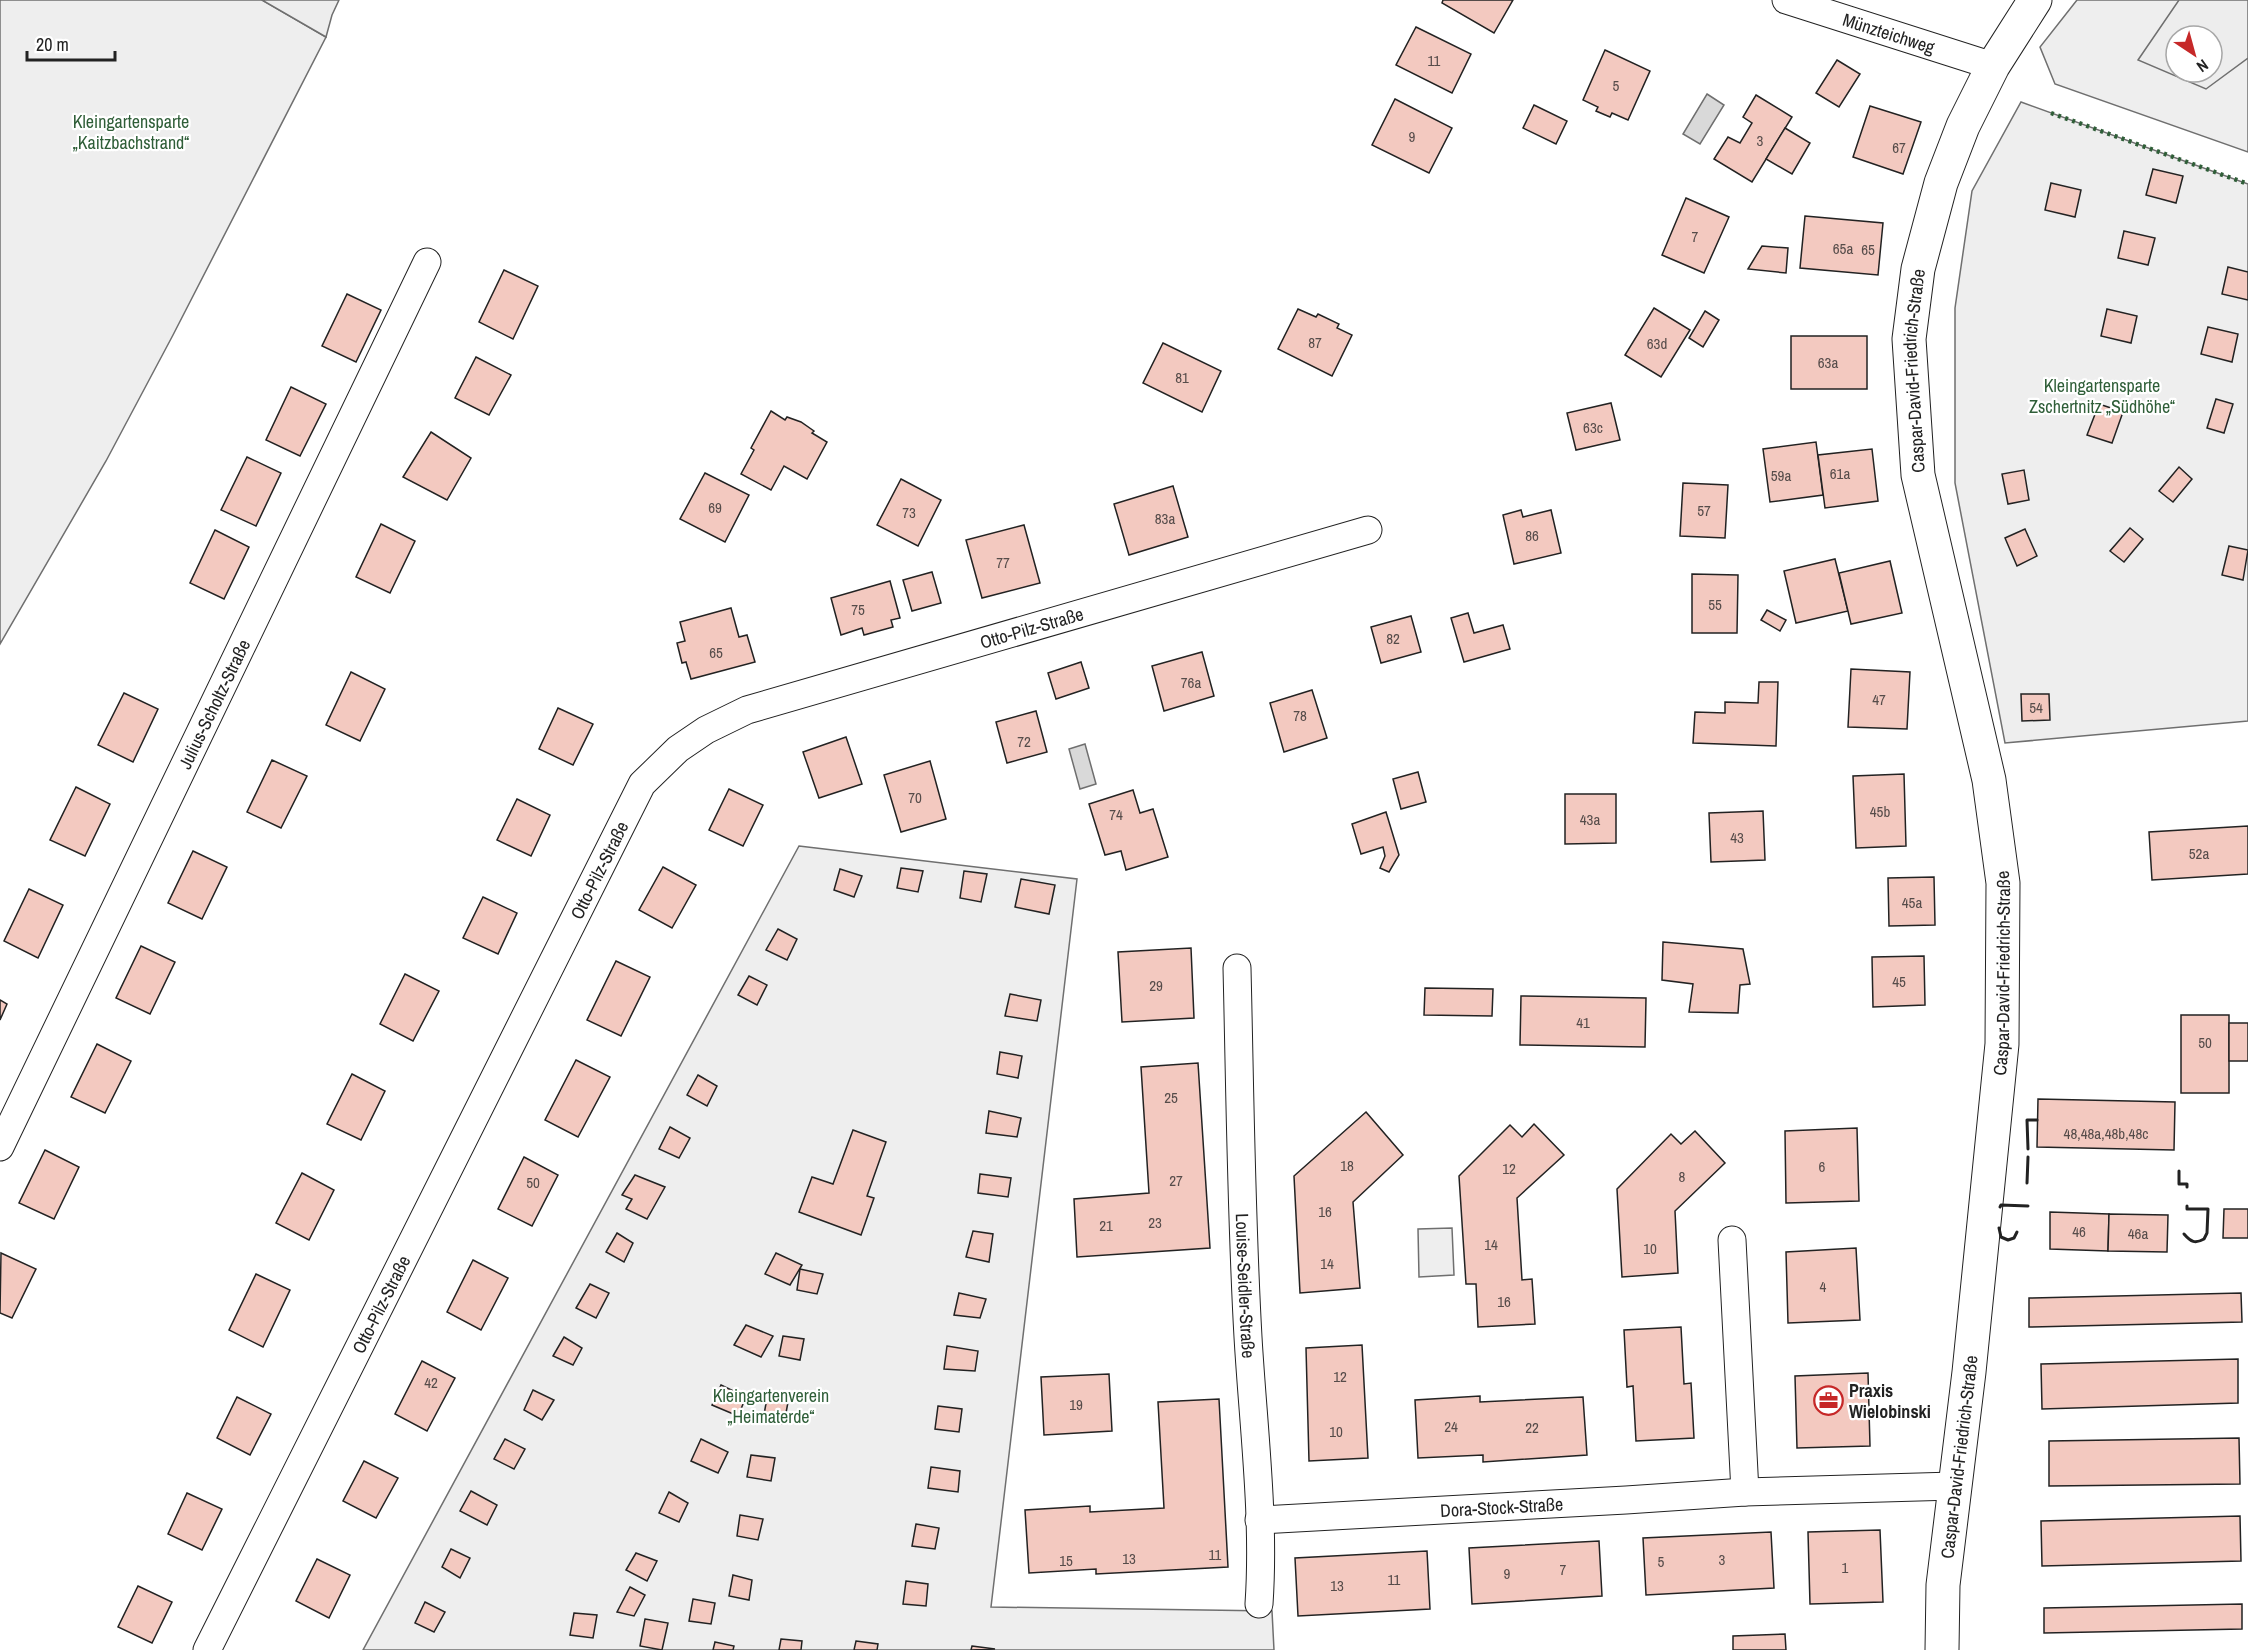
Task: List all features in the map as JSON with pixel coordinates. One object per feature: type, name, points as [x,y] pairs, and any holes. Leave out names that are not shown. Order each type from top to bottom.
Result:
[{"type":"street","name":"Münzteichweg","points":[[1786,0],[1993,66]]},
{"type":"street","name":"Caspar-David-Friedrich-Straße","points":[[1942,1650],[1943,1585],[1969,1372],[2002,1044],[2003,884],[1989,780],[1928,528],[1918,476],[1909,339],[1918,269],[1941,183],[1963,126],[1993,66],[2035,0]]},
{"type":"street","name":"Julius-Scholtz-Straße","points":[[0,1147],[427,262]]},
{"type":"street","name":"Otto-Pilz-Straße","points":[[207,1650],[642,784],[678,749],[706,730],[747,711],[1368,531]]},
{"type":"street","name":"Louise-Seidler-Straße","points":[[1237,968],[1245,1258],[1261,1575],[1259,1604]]},
{"type":"street","points":[[1732,1240],[1745,1492]]},
{"type":"street","name":"Dora-Stock-Straße","points":[[1259,1520],[1745,1492],[1954,1486]]},
{"type":"green space","name":"Kleingartensparte „Kaitzbachstrand“","points":[[0,0],[262,0],[326,37],[106,461],[0,644]]},
{"type":"green space","points":[[2077,0],[2248,0],[2248,152],[2055,84],[2040,47]]},
{"type":"green space","name":"Kleingartensparte Zschertnitz „Südhöhe“","points":[[2021,102],[2248,184],[2248,721],[2005,743],[1955,483],[1955,308],[1972,191]]},
{"type":"green space","name":"Kleingartenverein „Heimaterde“","points":[[799,846],[1077,879],[991,1607],[1272,1611],[1274,1650],[363,1650]]},
{"type":"green space","points":[[1452,1228],[1454,1275],[1419,1277],[1418,1229]]},
{"type":"shaded area","points":[[262,0],[339,0],[326,37]]},
{"type":"shaded area","points":[[2179,0],[2248,0],[2248,58],[2224,76],[2224,24],[2164,24],[2164,71],[2138,60]]},
{"type":"shaded area","points":[[2194,84],[2213,84],[2206,89]]},
{"type":"shaded area","points":[[1707,94],[1724,105],[1700,144],[1683,134]]},
{"type":"shaded area","points":[[1085,744],[1096,784],[1080,789],[1069,749]]},
{"type":"building","points":[[1443,0],[1513,0],[1494,33],[1442,3]]},
{"type":"building","points":[[1416,27],[1471,54],[1452,93],[1396,65]]},
{"type":"building","points":[[1605,50],[1650,71],[1628,120],[1612,113],[1610,117],[1596,111],[1598,107],[1583,100]]},
{"type":"building","points":[[1837,60],[1860,74],[1839,107],[1816,93]]},
{"type":"building","points":[[1756,95],[1792,117],[1752,182],[1714,159],[1728,137],[1740,143],[1752,123],[1743,117]]},
{"type":"building","points":[[1395,99],[1452,128],[1429,173],[1372,145]]},
{"type":"building","points":[[1534,105],[1567,121],[1556,144],[1523,128]]},
{"type":"building","points":[[1870,106],[1921,122],[1903,174],[1853,157]]},
{"type":"building","points":[[1785,128],[1810,143],[1792,174],[1766,159]]},
{"type":"building","points":[[2153,169],[2183,176],[2176,203],[2146,195]]},
{"type":"building","points":[[2051,183],[2081,190],[2075,217],[2045,210]]},
{"type":"building","points":[[1686,198],[1729,217],[1704,273],[1662,255]]},
{"type":"building","points":[[1805,216],[1883,223],[1878,275],[1800,268]]},
{"type":"building","points":[[2124,231],[2155,238],[2148,265],[2118,258]]},
{"type":"building","points":[[1762,246],[1788,248],[1786,273],[1748,269]]},
{"type":"building","points":[[2228,267],[2248,272],[2248,300],[2222,294]]},
{"type":"building","points":[[504,270],[538,286],[513,339],[479,322]]},
{"type":"building","points":[[347,294],[381,310],[356,362],[322,346]]},
{"type":"building","points":[[1654,308],[1690,330],[1661,377],[1625,355]]},
{"type":"building","points":[[1298,309],[1316,317],[1318,314],[1339,324],[1337,328],[1352,335],[1332,376],[1278,349]]},
{"type":"building","points":[[2107,309],[2137,316],[2131,343],[2101,336]]},
{"type":"building","points":[[1705,311],[1719,320],[1703,347],[1689,338]]},
{"type":"building","points":[[2208,327],[2238,334],[2232,362],[2201,354]]},
{"type":"building","points":[[1791,336],[1867,336],[1867,389],[1791,389]]},
{"type":"building","points":[[1163,343],[1221,371],[1202,412],[1143,383]]},
{"type":"building","points":[[476,357],[511,375],[489,415],[455,398]]},
{"type":"building","points":[[291,387],[326,404],[300,456],[266,440]]},
{"type":"building","points":[[2216,399],[2233,404],[2224,433],[2207,428]]},
{"type":"building","points":[[1611,403],[1620,440],[1576,450],[1567,413]]},
{"type":"building","points":[[2099,404],[2123,412],[2112,443],[2087,435]]},
{"type":"building","points":[[771,411],[785,420],[787,417],[801,422],[814,431],[812,433],[827,442],[807,479],[784,466],[771,490],[741,474],[754,450],[751,448]]},
{"type":"building","points":[[431,432],[471,458],[447,500],[403,477]]},
{"type":"building","points":[[1816,442],[1823,495],[1770,502],[1763,449]]},
{"type":"building","points":[[1872,449],[1878,501],[1825,508],[1818,455]]},
{"type":"building","points":[[247,457],[281,473],[256,526],[221,510]]},
{"type":"building","points":[[2179,467],[2192,479],[2173,502],[2159,491]]},
{"type":"building","points":[[2024,470],[2029,500],[2008,504],[2002,474]]},
{"type":"building","points":[[705,473],[749,495],[725,542],[680,519]]},
{"type":"building","points":[[901,479],[941,500],[918,546],[877,525]]},
{"type":"building","points":[[1683,483],[1728,485],[1725,538],[1680,536]]},
{"type":"building","points":[[1173,486],[1188,537],[1129,555],[1114,504]]},
{"type":"building","points":[[1521,510],[1523,517],[1551,510],[1561,553],[1514,564],[1503,515]]},
{"type":"building","points":[[381,524],[415,541],[390,593],[356,577]]},
{"type":"building","points":[[1024,525],[1040,583],[982,598],[966,540]]},
{"type":"building","points":[[2130,528],[2143,539],[2124,562],[2110,551]]},
{"type":"building","points":[[2025,529],[2037,556],[2017,566],[2005,538]]},
{"type":"building","points":[[215,530],[249,547],[224,599],[190,583]]},
{"type":"building","points":[[2229,546],[2248,550],[2243,580],[2222,575]]},
{"type":"building","points":[[1835,559],[1848,611],[1796,623],[1784,571]]},
{"type":"building","points":[[1890,561],[1902,613],[1851,624],[1839,573]]},
{"type":"building","points":[[932,572],[941,603],[912,611],[903,580]]},
{"type":"building","points":[[1692,574],[1738,575],[1737,633],[1692,633]]},
{"type":"building","points":[[890,581],[900,618],[891,620],[893,627],[864,635],[862,628],[841,635],[831,598]]},
{"type":"building","points":[[731,608],[739,637],[747,635],[755,662],[691,679],[686,662],[682,663],[677,643],[685,641],[680,622]]},
{"type":"building","points":[[1767,610],[1786,620],[1780,631],[1761,620]]},
{"type":"building","points":[[1468,613],[1474,633],[1503,625],[1510,649],[1464,662],[1451,618]]},
{"type":"building","points":[[1411,616],[1421,652],[1381,663],[1371,627]]},
{"type":"building","points":[[1202,652],[1214,696],[1164,711],[1152,666]]},
{"type":"building","points":[[1081,662],[1089,688],[1056,699],[1048,673]]},
{"type":"building","points":[[1851,669],[1910,672],[1907,729],[1848,727]]},
{"type":"building","points":[[351,672],[385,689],[360,741],[326,725]]},
{"type":"building","points":[[1759,682],[1778,682],[1776,746],[1693,743],[1695,712],[1725,713],[1725,702],[1758,703]]},
{"type":"building","points":[[1312,690],[1327,738],[1284,752],[1270,703]]},
{"type":"building","points":[[124,693],[158,709],[133,762],[98,745]]},
{"type":"building","points":[[2021,694],[2049,694],[2050,720],[2022,721]]},
{"type":"building","points":[[558,708],[593,724],[573,765],[539,749]]},
{"type":"building","points":[[1036,711],[1047,752],[1007,763],[996,722]]},
{"type":"building","points":[[846,737],[862,784],[819,798],[803,752]]},
{"type":"building","points":[[272,760],[307,776],[281,828],[247,812]]},
{"type":"building","points":[[930,761],[946,819],[901,832],[884,775]]},
{"type":"building","points":[[1418,772],[1426,802],[1401,809],[1393,779]]},
{"type":"building","points":[[1904,774],[1906,846],[1856,848],[1853,776]]},
{"type":"building","points":[[76,787],[110,804],[85,856],[50,840]]},
{"type":"building","points":[[729,789],[763,805],[743,846],[709,830]]},
{"type":"building","points":[[1133,790],[1140,813],[1153,809],[1168,857],[1126,870],[1121,851],[1105,855],[1089,804]]},
{"type":"building","points":[[1565,794],[1616,794],[1616,843],[1565,844]]},
{"type":"building","points":[[517,799],[550,815],[531,856],[497,840]]},
{"type":"building","points":[[1763,811],[1765,860],[1711,862],[1709,813]]},
{"type":"building","points":[[1386,812],[1399,855],[1389,872],[1380,868],[1385,856],[1383,847],[1361,854],[1352,824]]},
{"type":"building","points":[[2248,826],[2248,874],[2152,880],[2149,832]]},
{"type":"building","points":[[193,851],[227,867],[202,919],[168,903]]},
{"type":"building","points":[[663,867],[696,885],[672,928],[639,910]]},
{"type":"building","points":[[901,868],[923,871],[918,892],[897,888]]},
{"type":"building","points":[[840,869],[862,876],[854,897],[834,890]]},
{"type":"building","points":[[964,871],[987,874],[981,902],[960,898]]},
{"type":"building","points":[[1934,877],[1935,925],[1889,926],[1888,878]]},
{"type":"building","points":[[1021,879],[1055,885],[1049,914],[1015,907]]},
{"type":"building","points":[[29,889],[63,905],[38,958],[4,941]]},
{"type":"building","points":[[483,897],[517,913],[498,954],[463,938]]},
{"type":"building","points":[[778,929],[797,939],[787,960],[766,950]]},
{"type":"building","points":[[1663,942],[1743,949],[1750,984],[1740,985],[1738,1013],[1689,1012],[1693,984],[1662,980]]},
{"type":"building","points":[[141,946],[175,962],[150,1014],[116,998]]},
{"type":"building","points":[[1191,948],[1194,1018],[1122,1022],[1118,952]]},
{"type":"building","points":[[1924,956],[1925,1005],[1873,1007],[1872,957]]},
{"type":"building","points":[[616,961],[650,977],[621,1036],[587,1020]]},
{"type":"building","points":[[405,974],[439,991],[413,1041],[380,1024]]},
{"type":"building","points":[[749,976],[767,985],[757,1005],[738,995]]},
{"type":"building","points":[[1425,988],[1493,989],[1492,1016],[1424,1015]]},
{"type":"building","points":[[1010,994],[1041,1000],[1037,1021],[1005,1016]]},
{"type":"building","points":[[1521,996],[1646,998],[1645,1047],[1520,1045]]},
{"type":"building","points":[[0,1000],[7,1004],[0,1020]]},
{"type":"building","points":[[2181,1015],[2229,1015],[2229,1093],[2181,1093]]},
{"type":"building","points":[[2229,1023],[2248,1023],[2248,1061],[2229,1061]]},
{"type":"building","points":[[97,1044],[131,1061],[105,1113],[71,1097]]},
{"type":"building","points":[[1000,1052],[1022,1056],[1018,1078],[997,1074]]},
{"type":"building","points":[[576,1060],[610,1077],[578,1137],[545,1120]]},
{"type":"building","points":[[1198,1063],[1210,1248],[1077,1257],[1074,1199],[1149,1193],[1141,1067]]},
{"type":"building","points":[[352,1074],[385,1091],[361,1140],[327,1124]]},
{"type":"building","points":[[698,1075],[717,1086],[707,1106],[687,1095]]},
{"type":"building","points":[[2038,1099],[2175,1102],[2174,1150],[2037,1147]]},
{"type":"building","points":[[989,1111],[1021,1118],[1017,1137],[986,1133]]},
{"type":"building","points":[[1366,1112],[1403,1155],[1353,1202],[1360,1288],[1300,1293],[1294,1176]]},
{"type":"building","points":[[1534,1124],[1564,1155],[1517,1198],[1522,1280],[1532,1279],[1535,1324],[1478,1327],[1476,1284],[1466,1284],[1459,1176],[1510,1125],[1522,1137]]},
{"type":"building","points":[[670,1127],[690,1138],[679,1158],[659,1149]]},
{"type":"building","points":[[1857,1128],[1859,1201],[1786,1203],[1785,1131]]},
{"type":"building","points":[[853,1130],[886,1142],[867,1196],[874,1198],[861,1235],[799,1212],[812,1177],[833,1184]]},
{"type":"building","points":[[1695,1131],[1725,1163],[1675,1211],[1678,1273],[1622,1277],[1617,1189],[1671,1134],[1681,1144]]},
{"type":"building","points":[[45,1150],[79,1167],[54,1219],[19,1203]]},
{"type":"building","points":[[524,1157],[558,1175],[532,1226],[498,1209]]},
{"type":"building","points":[[302,1173],[334,1190],[309,1240],[276,1223]]},
{"type":"building","points":[[980,1174],[1011,1178],[1008,1197],[978,1193]]},
{"type":"building","points":[[635,1175],[665,1187],[647,1219],[626,1209],[632,1199],[622,1195]]},
{"type":"building","points":[[2224,1209],[2248,1209],[2248,1238],[2223,1238]]},
{"type":"building","points":[[2050,1212],[2109,1214],[2108,1251],[2050,1249]]},
{"type":"building","points":[[2109,1214],[2168,1215],[2167,1252],[2108,1251]]},
{"type":"building","points":[[973,1231],[993,1234],[989,1262],[966,1257]]},
{"type":"building","points":[[617,1233],[633,1243],[624,1262],[606,1252]]},
{"type":"building","points":[[1856,1248],[1860,1320],[1788,1323],[1786,1252]]},
{"type":"building","points":[[1,1253],[36,1269],[12,1318],[0,1313]]},
{"type":"building","points":[[776,1253],[802,1265],[790,1285],[765,1274]]},
{"type":"building","points":[[473,1260],[508,1278],[481,1330],[447,1312]]},
{"type":"building","points":[[800,1269],[823,1274],[817,1294],[797,1290]]},
{"type":"building","points":[[256,1274],[290,1290],[263,1347],[229,1330]]},
{"type":"building","points":[[590,1284],[609,1293],[596,1318],[576,1308]]},
{"type":"building","points":[[959,1293],[986,1299],[980,1318],[954,1315]]},
{"type":"building","points":[[2241,1293],[2242,1322],[2029,1327],[2029,1298]]},
{"type":"building","points":[[746,1325],[773,1336],[761,1357],[734,1345]]},
{"type":"building","points":[[1681,1327],[1684,1384],[1691,1383],[1694,1438],[1636,1441],[1633,1386],[1627,1387],[1624,1330]]},
{"type":"building","points":[[783,1336],[804,1339],[800,1360],[779,1356]]},
{"type":"building","points":[[564,1337],[582,1348],[573,1365],[553,1356]]},
{"type":"building","points":[[1362,1345],[1368,1458],[1309,1461],[1306,1348]]},
{"type":"building","points":[[947,1346],[978,1351],[975,1371],[944,1369]]},
{"type":"building","points":[[2238,1359],[2238,1403],[2042,1409],[2041,1364]]},
{"type":"building","points":[[422,1361],[455,1378],[427,1431],[395,1414]]},
{"type":"building","points":[[1868,1373],[1870,1446],[1797,1448],[1795,1376]]},
{"type":"building","points":[[1109,1374],[1112,1431],[1044,1435],[1041,1377]]},
{"type":"building","points":[[721,1385],[746,1397],[738,1416],[712,1405]]},
{"type":"building","points":[[533,1390],[554,1400],[542,1420],[524,1410]]},
{"type":"building","points":[[1480,1396],[1480,1402],[1583,1397],[1587,1455],[1483,1462],[1483,1455],[1418,1458],[1415,1400]]},
{"type":"building","points":[[237,1397],[271,1414],[250,1455],[217,1438]]},
{"type":"building","points":[[767,1398],[788,1402],[784,1424],[763,1420]]},
{"type":"building","points":[[1219,1399],[1228,1567],[1096,1574],[1096,1569],[1029,1573],[1025,1510],[1090,1506],[1090,1512],[1164,1508],[1158,1402]]},
{"type":"building","points":[[938,1406],[962,1409],[959,1432],[935,1429]]},
{"type":"building","points":[[2239,1438],[2240,1484],[2049,1486],[2049,1441]]},
{"type":"building","points":[[505,1439],[525,1449],[514,1469],[494,1459]]},
{"type":"building","points":[[701,1439],[728,1452],[718,1473],[691,1461]]},
{"type":"building","points":[[751,1455],[775,1458],[771,1481],[747,1477]]},
{"type":"building","points":[[364,1461],[398,1478],[376,1518],[343,1501]]},
{"type":"building","points":[[931,1467],[960,1471],[958,1492],[928,1488]]},
{"type":"building","points":[[471,1491],[497,1505],[487,1525],[460,1511]]},
{"type":"building","points":[[669,1492],[688,1503],[679,1522],[659,1513]]},
{"type":"building","points":[[187,1493],[222,1509],[202,1550],[168,1534]]},
{"type":"building","points":[[740,1515],[763,1519],[758,1540],[737,1536]]},
{"type":"building","points":[[2240,1516],[2241,1561],[2042,1566],[2041,1521]]},
{"type":"building","points":[[916,1524],[939,1528],[935,1549],[912,1546]]},
{"type":"building","points":[[1880,1530],[1883,1602],[1810,1604],[1808,1532]]},
{"type":"building","points":[[1771,1532],[1774,1588],[1646,1595],[1643,1538]]},
{"type":"building","points":[[1599,1541],[1602,1596],[1472,1604],[1469,1548]]},
{"type":"building","points":[[451,1549],[470,1558],[460,1578],[442,1567]]},
{"type":"building","points":[[1427,1551],[1430,1609],[1298,1616],[1295,1558]]},
{"type":"building","points":[[636,1553],[657,1561],[647,1581],[626,1570]]},
{"type":"building","points":[[317,1559],[350,1575],[329,1618],[296,1601]]},
{"type":"building","points":[[733,1575],[752,1580],[749,1600],[729,1596]]},
{"type":"building","points":[[906,1581],[928,1584],[926,1606],[903,1604]]},
{"type":"building","points":[[138,1586],[172,1602],[152,1643],[118,1627]]},
{"type":"building","points":[[630,1587],[645,1595],[634,1616],[617,1612]]},
{"type":"building","points":[[693,1599],[715,1603],[711,1624],[689,1621]]},
{"type":"building","points":[[425,1602],[445,1612],[434,1632],[415,1623]]},
{"type":"building","points":[[2242,1604],[2242,1629],[2044,1633],[2044,1608]]},
{"type":"building","points":[[574,1613],[597,1615],[593,1638],[570,1635]]},
{"type":"building","points":[[645,1619],[668,1623],[662,1650],[640,1646]]},
{"type":"building","points":[[1785,1634],[1786,1650],[1733,1650],[1733,1636]]},
{"type":"building","points":[[781,1639],[802,1641],[801,1650],[779,1650]]},
{"type":"building","points":[[856,1641],[878,1644],[877,1650],[854,1650]]},
{"type":"building","points":[[715,1642],[734,1646],[733,1650],[713,1650]]},
{"type":"building","points":[[972,1646],[995,1649],[971,1650]]},
{"type":"hedge","points":[[2051,113],[2248,184]]},
{"type":"wall","points":[[2028,1149],[2027,1120],[2037,1120]]},
{"type":"wall","points":[[2027,1183],[2028,1157]]},
{"type":"wall","points":[[2179,1171],[2179,1184],[2187,1184],[2187,1187]]},
{"type":"wall","points":[[2000,1207],[2001,1205],[2028,1206]]},
{"type":"wall","points":[[2184,1234],[2196,1242],[2204,1239],[2207,1233],[2208,1209],[2187,1209],[2187,1206]]},
{"type":"wall","points":[[1999,1228],[2001,1237],[2008,1240],[2014,1238],[2017,1232]]},
{"type":"place","name":"Praxis Wielobinski","points":[[1828,1400]]}]
